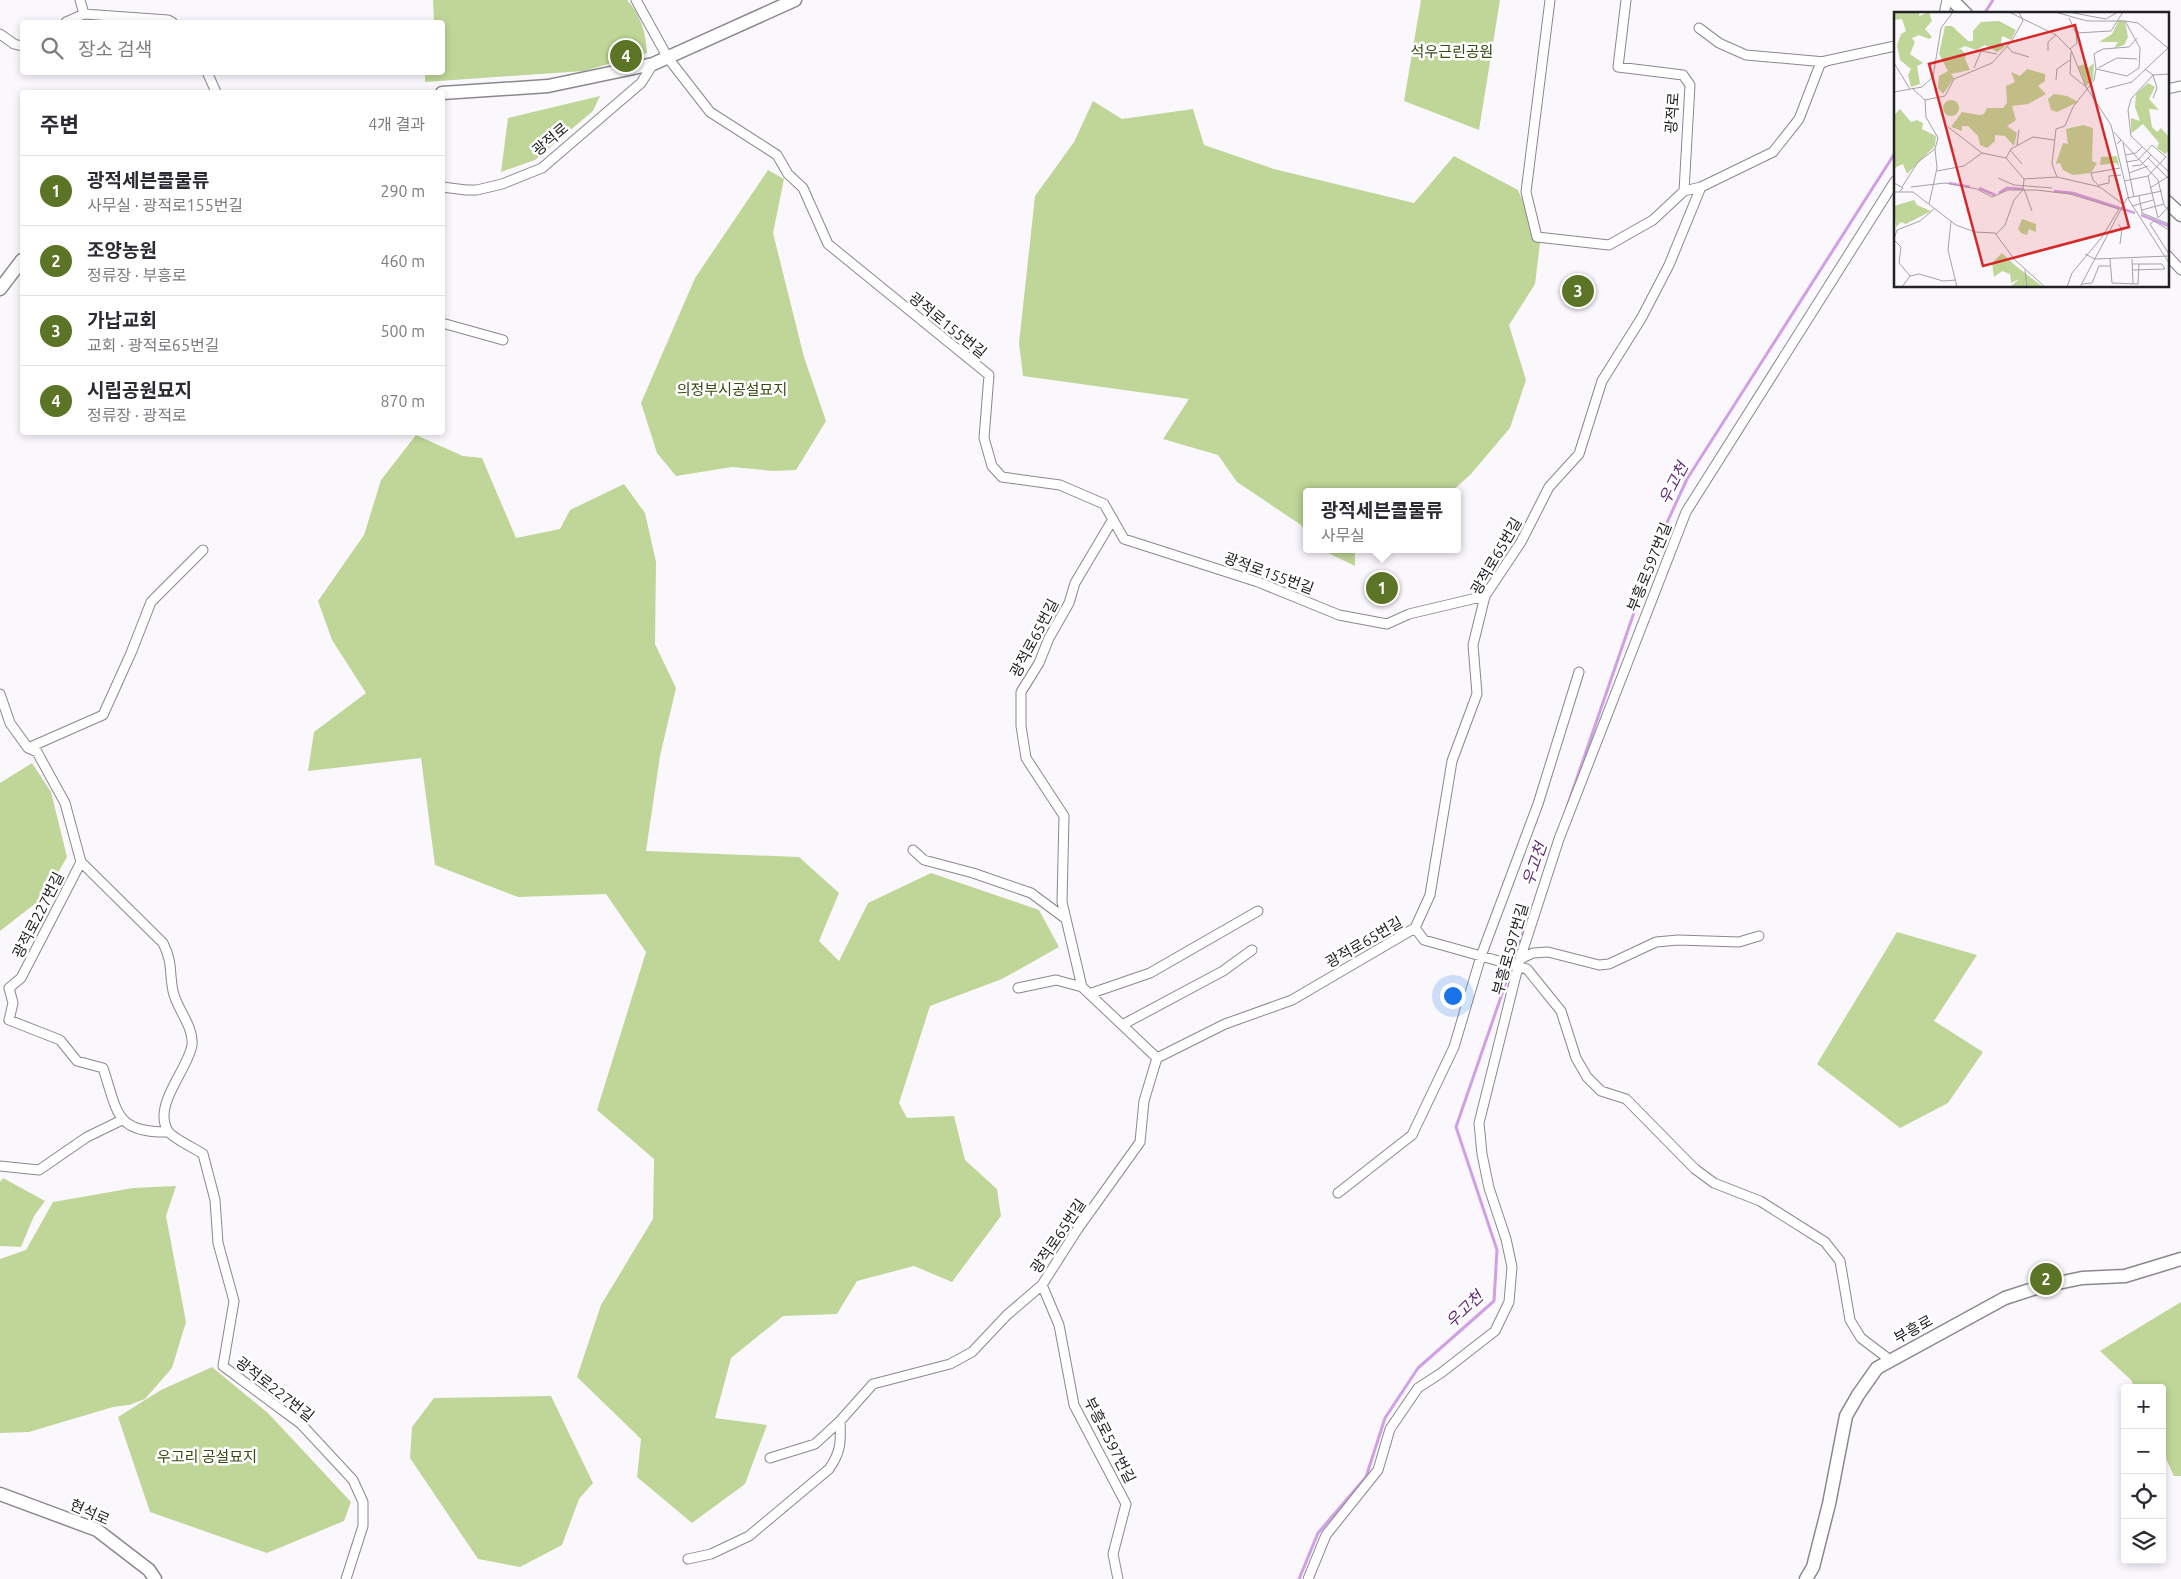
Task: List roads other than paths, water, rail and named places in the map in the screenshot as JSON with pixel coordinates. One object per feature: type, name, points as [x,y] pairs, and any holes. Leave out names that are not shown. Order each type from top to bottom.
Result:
[{"type":"main road","points":[[445,93],[548,86],[654,64],[795,0]]},
{"type":"main road","points":[[2168,203],[2181,215]]},
{"type":"main road","points":[[0,288],[20,263]]},
{"type":"main road","name":"부흥로","points":[[1806,1579],[1813,1567],[1829,1504],[1846,1416],[1877,1368],[2005,1298],[2039,1287],[2082,1278],[2125,1276],[2181,1259]]},
{"type":"main road","name":"현석로","points":[[0,1494],[97,1530],[149,1570],[155,1579]]},
{"type":"street","points":[[80,0],[84,14]]},
{"type":"street","points":[[636,0],[668,58]]},
{"type":"street","points":[[1550,0],[1526,192],[1537,237],[1609,245],[1653,220],[1684,191],[1701,187],[1774,152],[1798,119],[1821,62],[1894,46]]},
{"type":"street","name":"광적로","points":[[1626,0],[1618,67],[1683,75],[1690,85],[1684,191]]},
{"type":"street","points":[[70,20],[84,14],[168,20]]},
{"type":"street","points":[[1699,28],[1719,43],[1746,55],[1825,62]]},
{"type":"street","points":[[0,34],[14,44],[20,46]]},
{"type":"street","name":"광적로155번길","points":[[668,58],[710,112],[777,155],[788,174],[803,188],[828,244],[989,375],[984,438],[992,466],[1002,477],[1060,485],[1104,504],[1124,539],[1258,582],[1339,615],[1387,624],[1409,614],[1485,596]]},
{"type":"street","name":"광적로","points":[[445,187],[477,190],[502,184],[542,168],[641,83],[654,64]]},
{"type":"street","points":[[208,75],[215,90]]},
{"type":"street","points":[[2168,89],[2181,86]]},
{"type":"street","name":"부흥로597번길","points":[[1308,1579],[1326,1535],[1378,1470],[1390,1429],[1418,1388],[1441,1373],[1495,1331],[1508,1302],[1512,1267],[1506,1239],[1489,1188],[1482,1154],[1479,1123],[1483,1099],[1517,964],[1559,839],[1686,512],[1894,183]]},
{"type":"street","name":"광적로65번길","points":[[840,1421],[873,1384],[950,1364],[972,1352],[1007,1315],[1042,1285],[1077,1230],[1140,1142],[1144,1101],[1157,1058],[1225,1024],[1292,1000],[1415,928],[1430,895],[1452,761],[1477,694],[1473,645],[1485,596],[1522,542],[1550,487],[1578,454],[1602,382],[1642,317],[1664,273],[1701,187]]},
{"type":"street","points":[[2168,257],[2181,270]]},
{"type":"street","points":[[445,324],[503,340]]},
{"type":"street","name":"광적로65번길","points":[[1082,987],[1062,902],[1064,816],[1026,758],[1021,726],[1021,692],[1039,663],[1049,638],[1069,603],[1074,583],[1113,520]]},
{"type":"street","points":[[28,748],[103,715],[131,653],[151,602],[203,550]]},
{"type":"street","points":[[1338,1193],[1412,1136],[1454,1047],[1483,957],[1538,804],[1579,672]]},
{"type":"street","name":"광적로227번길","points":[[0,694],[10,723],[28,748],[37,752],[65,803],[81,862],[163,942],[170,957],[173,992],[190,1032],[192,1045],[166,1104],[164,1120],[169,1132],[204,1154],[215,1200],[218,1243],[234,1301],[223,1366],[301,1424],[353,1480],[363,1502],[363,1526],[346,1579]]},
{"type":"street","points":[[913,850],[924,860],[973,873],[1031,893],[1066,919]]},
{"type":"street","name":"광적로227번길","points":[[81,862],[21,978],[9,988],[13,1003],[9,1020],[60,1040],[77,1062],[103,1068],[122,1120]]},
{"type":"street","points":[[1089,994],[1150,973],[1258,911]]},
{"type":"street","points":[[1415,928],[1424,940],[1483,957],[1517,964],[1527,969],[1561,1011],[1576,1058],[1587,1077],[1601,1091],[1626,1099],[1695,1169],[1714,1183],[1760,1201],[1825,1242],[1840,1261],[1850,1320],[1861,1338],[1890,1360]]},
{"type":"street","points":[[1517,964],[1533,952],[1548,952],[1600,965],[1609,964],[1656,942],[1678,940],[1739,942],[1759,936]]},
{"type":"street","points":[[1122,1025],[1223,972],[1252,950]]},
{"type":"street","points":[[1018,988],[1056,980],[1082,987],[1157,1058]]},
{"type":"street","points":[[0,1166],[39,1170],[87,1137],[122,1120],[136,1130],[169,1132]]},
{"type":"street","name":"부흥로597번길","points":[[1042,1285],[1058,1324],[1074,1405],[1126,1504],[1114,1554],[1118,1579]]},
{"type":"street","points":[[770,1458],[815,1444],[840,1421]]},
{"type":"street","points":[[688,1559],[711,1554],[749,1536],[812,1485],[829,1469],[838,1456],[841,1440],[840,1421]]},
{"type":"waterway","name":"우고천","points":[[1985,12],[1993,0]]},
{"type":"waterway","name":"우고천","points":[[1567,807],[1659,540],[1687,479],[1894,155]]},
{"type":"waterway","name":"우고천","points":[[1299,1579],[1318,1533],[1366,1477],[1385,1418],[1418,1368],[1494,1301],[1497,1250],[1456,1127],[1532,907]]},
{"type":"place","name":"시립공원묘지","points":[[626,56]]},
{"type":"place","name":"가납교회","points":[[1578,291]]},
{"type":"place","name":"광적세븐콜물류","points":[[1382,588]]},
{"type":"place","name":"조양농원","points":[[2046,1279]]},
{"type":"park label","name":"석우근린공원","points":[[1452,51]]},
{"type":"park label","name":"의정부시공설묘지","points":[[732,389]]},
{"type":"park label","name":"우고리 공설묘지","points":[[207,1456]]}]
